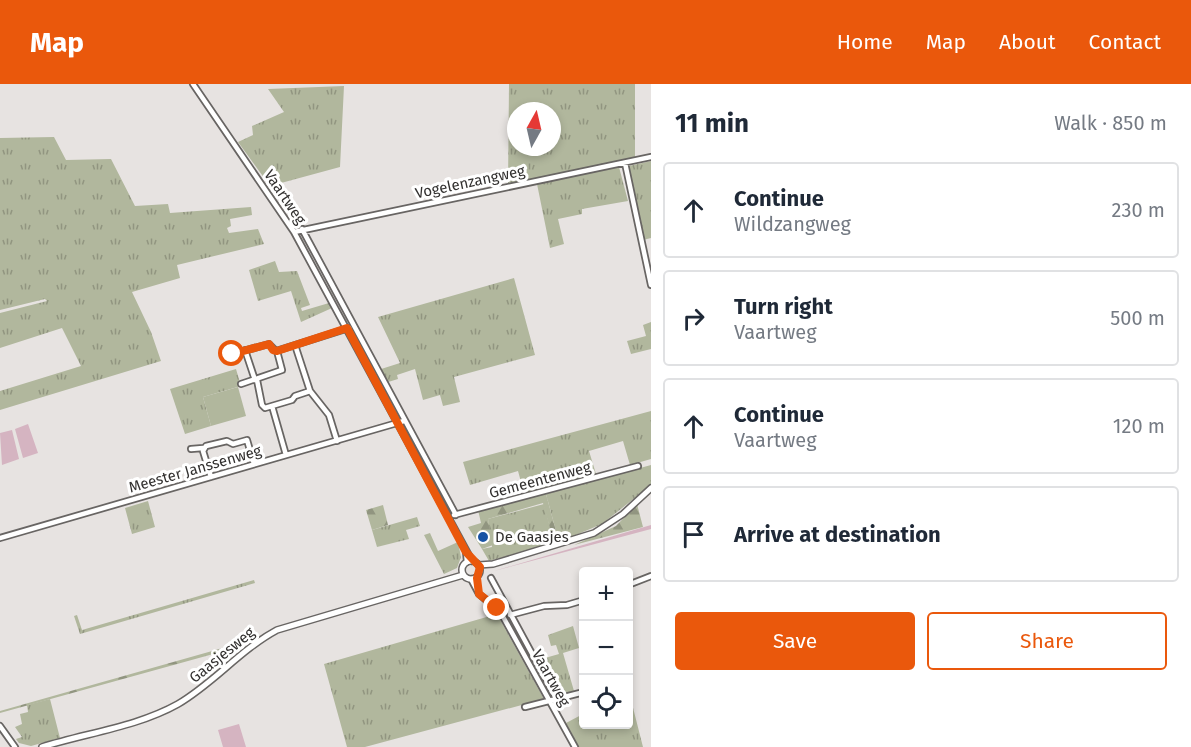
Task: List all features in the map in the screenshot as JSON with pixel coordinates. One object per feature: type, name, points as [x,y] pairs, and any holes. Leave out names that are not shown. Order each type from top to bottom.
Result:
[{"type":"main road","points":[[479,568],[469,561],[463,573],[474,578],[479,568],[573,542],[594,533],[623,514],[651,488]]},
{"type":"main road","name":"Gaasjesweg","points":[[42,747],[156,714],[178,704],[199,690],[254,643],[277,630],[463,573]]},
{"type":"street","name":"Vaartweg","points":[[193,84],[294,232],[448,517],[469,561]]},
{"type":"street","name":"Vogelenzangweg","points":[[294,232],[651,157]]},
{"type":"street","points":[[625,163],[651,285]]},
{"type":"street","name":"Vaartweg","points":[[302,229],[456,515]]},
{"type":"street","points":[[232,354],[269,344],[273,350],[277,351],[354,325]]},
{"type":"street","points":[[296,345],[310,391],[329,415],[336,441]]},
{"type":"street","points":[[245,350],[263,408],[310,391]]},
{"type":"street","points":[[241,384],[282,370],[277,351]]},
{"type":"street","points":[[272,406],[286,455]]},
{"type":"street","points":[[397,424],[404,421]]},
{"type":"street","name":"Meester Janssenweg","points":[[0,538],[397,424]]},
{"type":"street","points":[[191,449],[226,441],[233,444],[247,440],[254,464]]},
{"type":"street","points":[[203,448],[211,477]]},
{"type":"street","name":"Gemeentenweg","points":[[448,517],[638,466]]},
{"type":"street","points":[[633,583],[651,576]]},
{"type":"street","name":"Vaartweg","points":[[474,578],[477,588],[505,620],[575,747]]},
{"type":"street","name":"Vaartweg","points":[[491,578],[556,698]]},
{"type":"street","points":[[505,620],[544,606],[567,605],[579,601]]},
{"type":"street","points":[[525,707],[579,693]]},
{"type":"street","points":[[0,726],[16,746]]},
{"type":"green space","points":[[509,84],[635,84],[635,158],[508,184],[508,156],[561,156],[561,102],[509,102]]},
{"type":"green space","points":[[344,86],[340,167],[270,186],[238,142],[253,135],[252,126],[284,112],[268,89]]},
{"type":"green space","points":[[54,137],[66,160],[111,159],[135,206],[168,204],[170,213],[251,207],[252,215],[230,219],[231,226],[227,228],[229,233],[258,229],[264,244],[177,265],[180,278],[132,292],[151,332],[161,361],[0,410],[0,391],[81,366],[62,328],[0,348],[0,313],[47,301],[45,299],[0,310],[0,138]]},
{"type":"green space","points":[[651,161],[651,238],[643,240],[628,169],[629,166]]},
{"type":"green space","points":[[619,167],[628,201],[582,209],[582,214],[558,219],[564,244],[550,248],[537,184]]},
{"type":"green space","points":[[275,261],[279,272],[297,271],[310,305],[301,308],[302,311],[329,303],[332,308],[301,322],[291,291],[258,301],[249,270]]},
{"type":"green space","points":[[514,278],[535,355],[454,377],[460,402],[443,406],[440,395],[423,400],[415,369],[397,375],[398,379],[385,383],[378,370],[400,363],[378,317]]},
{"type":"green space","points":[[651,322],[651,349],[631,354],[627,341],[646,336],[643,325]]},
{"type":"green space","points":[[236,369],[241,386],[203,397],[211,426],[185,434],[170,389]]},
{"type":"green space","points":[[238,387],[246,416],[211,426],[203,397]]},
{"type":"green space","points":[[651,411],[651,459],[630,465],[623,441],[589,451],[596,474],[524,493],[518,471],[470,485],[463,462]]},
{"type":"green space","points":[[651,465],[651,485],[602,524],[559,542],[546,494]]},
{"type":"green space","points":[[542,493],[546,494],[559,542],[554,543],[543,503],[488,519],[493,545],[482,549],[468,527],[481,523],[478,510]]},
{"type":"green space","points":[[148,501],[155,527],[132,534],[125,508]]},
{"type":"green space","points":[[544,504],[554,543],[489,561],[482,549],[492,547],[488,519]]},
{"type":"green space","points":[[637,504],[643,527],[574,545],[616,526]]},
{"type":"green space","points":[[383,505],[388,525],[372,530],[366,510]]},
{"type":"green space","points":[[417,517],[420,526],[406,530],[409,539],[377,547],[372,530]]},
{"type":"green space","points":[[430,533],[438,551],[458,542],[461,557],[457,568],[444,574],[424,535]]},
{"type":"green space","points":[[254,580],[255,583],[80,634],[74,616],[77,615],[82,630]]},
{"type":"green space","points":[[497,614],[544,699],[365,747],[347,747],[324,664]]},
{"type":"green space","points":[[573,626],[579,648],[563,653],[574,691],[558,695],[538,660],[559,654],[556,645],[551,646],[548,635]]},
{"type":"green space","points":[[251,640],[235,648],[0,713],[0,711]]},
{"type":"green space","points":[[50,699],[60,738],[31,746],[19,743],[16,739],[22,737],[15,727],[22,724],[20,714],[28,712],[27,705]]},
{"type":"green space","points":[[633,708],[643,747],[579,747],[566,723],[579,716],[579,729],[633,729]]},
{"type":"shaded area","points":[[28,424],[38,453],[23,458],[15,429]]},
{"type":"shaded area","points":[[12,430],[19,459],[2,465],[0,433]]},
{"type":"shaded area","points":[[651,525],[651,529],[494,571]]},
{"type":"shaded area","points":[[239,724],[246,747],[223,747],[218,730]]},
{"type":"place","name":"De Gaasjes","points":[[483,537]]},
{"type":"route","points":[[232,354],[269,344],[274,351],[277,351],[347,328],[466,552],[470,559],[480,567],[477,578],[479,594],[497,608]]}]
